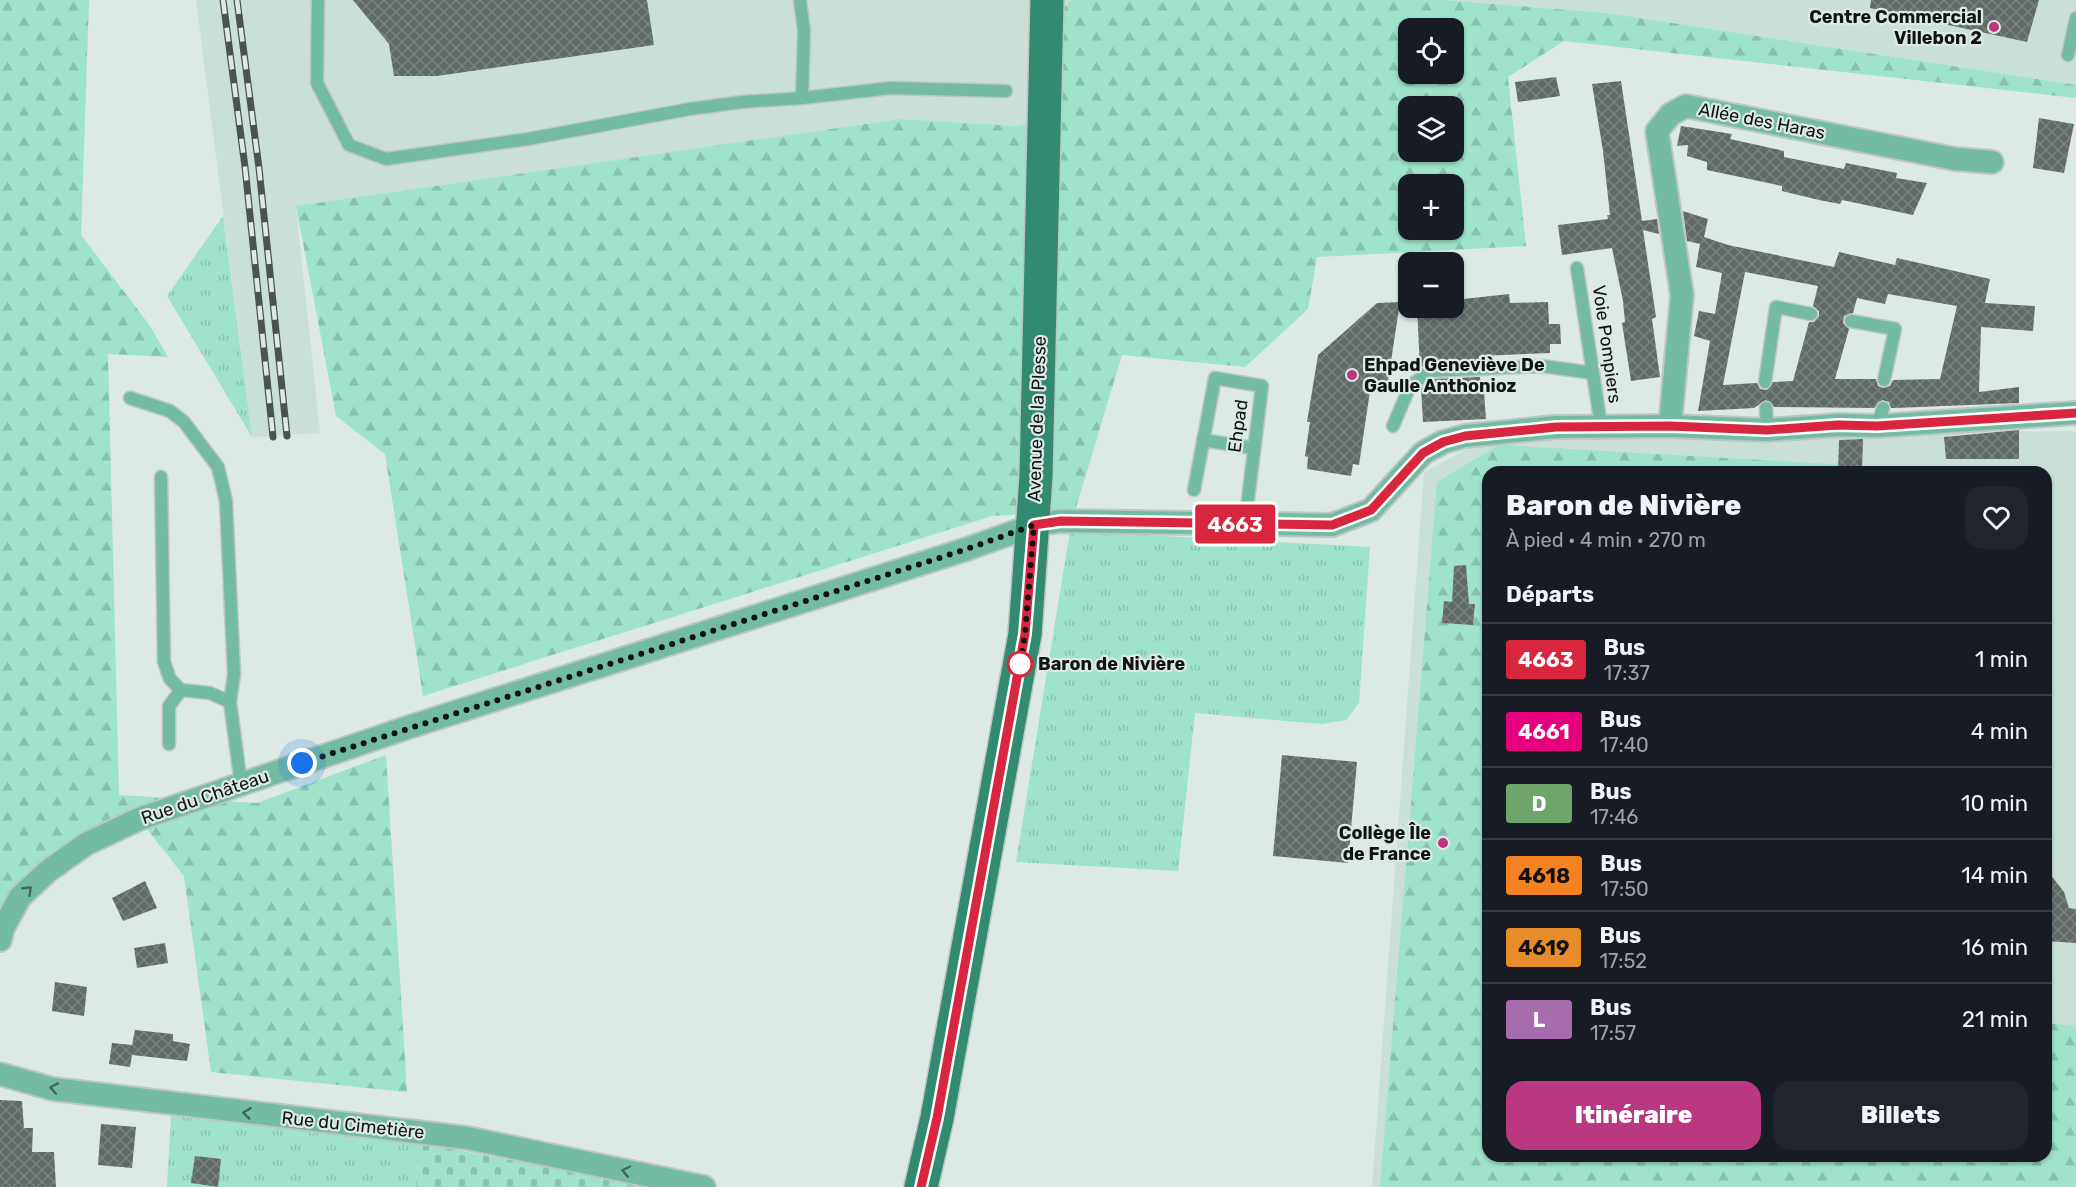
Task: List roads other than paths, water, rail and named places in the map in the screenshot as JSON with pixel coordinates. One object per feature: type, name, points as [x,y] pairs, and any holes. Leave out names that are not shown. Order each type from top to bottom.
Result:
[{"type":"main road","name":"Avenue de la Plesse","points":[[921,1187],[942,1095],[1025,634],[1034,525],[1047,0]]},
{"type":"street","name":"Allée des Haras","points":[[1670,426],[1682,295],[1657,132],[1671,114],[1686,106],[1955,159],[1992,162]]},
{"type":"street","name":"Rue du Château","points":[[0,940],[3,928],[20,897],[48,870],[86,844],[139,819],[410,727],[967,549],[1034,525],[1061,521],[1332,525],[1371,510],[1423,453],[1454,439],[1556,427],[1670,426],[1767,419],[1838,425],[1880,417],[2076,414]]},
{"type":"street","name":"Rue du Cimetière","points":[[0,1074],[53,1089],[467,1138],[704,1187]]},
{"type":"lane","points":[[318,0],[317,83],[349,145],[386,159],[528,139],[741,102],[891,88],[1006,91]]},
{"type":"lane","points":[[800,0],[804,32],[802,98]]},
{"type":"lane","points":[[2068,55],[2076,18]]},
{"type":"lane","name":"Voie Pompiers","points":[[1577,268],[1601,426]]},
{"type":"lane","points":[[1765,382],[1776,307],[1811,314]]},
{"type":"lane","points":[[1851,321],[1895,329],[1884,380]]},
{"type":"lane","points":[[1393,426],[1410,386],[1430,371],[1542,366],[1593,373]]},
{"type":"lane","name":"Ehpad","points":[[1194,490],[1215,378],[1262,386],[1245,524]]},
{"type":"lane","points":[[130,398],[171,411],[184,422],[218,467],[226,501],[234,674],[230,702],[241,784]]},
{"type":"lane","points":[[1203,440],[1253,448]]},
{"type":"lane","points":[[161,477],[164,662],[170,679],[180,690],[210,693],[230,702]]},
{"type":"lane","points":[[169,744],[169,706],[180,690]]},
{"type":"railway","points":[[223,0],[245,167],[273,437]]},
{"type":"railway","points":[[237,0],[259,168],[287,436]]},
{"type":"place","name":"Centre Commercial Villebon 2","points":[[1994,27]]},
{"type":"place","name":"Ehpad Geneviève De Gaulle Anthonioz","points":[[1352,375]]},
{"type":"place","name":"Baron de Nivière","points":[[1020,664]]},
{"type":"place","name":"Collège Île de France","points":[[1443,843]]}]
